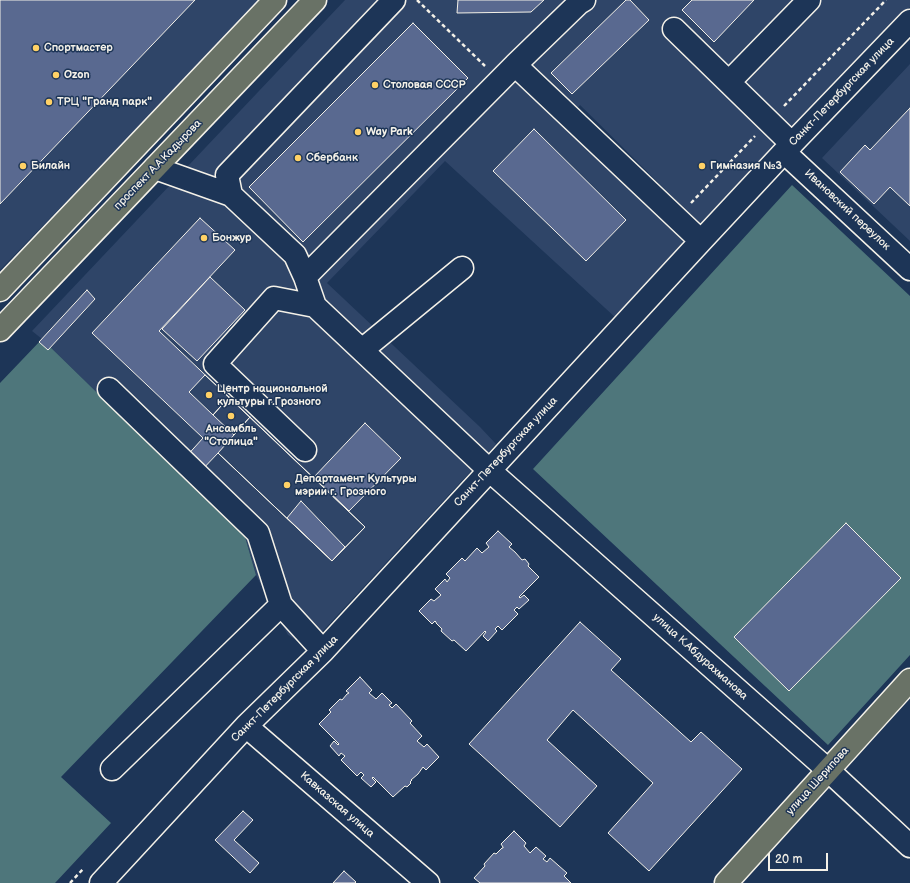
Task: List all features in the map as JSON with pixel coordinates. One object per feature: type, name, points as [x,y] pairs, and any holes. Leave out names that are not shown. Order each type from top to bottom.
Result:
[{"type":"main road","points":[[0,290],[275,0]]},
{"type":"main road","name":"проспект А.А.Кадырова","points":[[0,330],[315,0]]},
{"type":"main road","name":"улица Шерипова","points":[[726,883],[910,680]]},
{"type":"street","points":[[231,195],[227,175],[394,0]]},
{"type":"street","points":[[305,277],[507,73],[579,3],[584,0]]},
{"type":"street","points":[[729,82],[810,0]]},
{"type":"street","name":"Санкт-Петербургская улица","points":[[101,883],[246,726],[323,651],[788,148],[910,21]]},
{"type":"street","name":"Ивановский переулок","points":[[674,29],[729,82],[788,148],[910,269]]},
{"type":"street","points":[[507,73],[702,241]]},
{"type":"street","points":[[155,168],[231,195],[295,255],[305,277],[315,306]]},
{"type":"street","points":[[362,350],[462,268]]},
{"type":"street","points":[[306,450],[215,364],[274,298],[315,306]]},
{"type":"street","name":"улица К.Абдурахманова","points":[[315,306],[489,470],[828,770],[910,846]]},
{"type":"street","points":[[109,389],[258,533],[281,605],[323,651]]},
{"type":"street","points":[[112,769],[281,605]]},
{"type":"street","name":"Кавказская улица","points":[[246,726],[428,883]]},
{"type":"path","points":[[417,0],[507,73]]},
{"type":"shaded area","points":[[0,0],[261,0],[0,270]]},
{"type":"shaded area","points":[[345,0],[910,0],[910,7],[704,228],[580,105],[562,125],[685,243],[617,319],[445,161],[327,283],[480,427],[496,444],[308,647],[288,635],[256,575],[245,537],[42,339],[32,331]]},
{"type":"shaded area","points":[[910,64],[910,241],[822,158]]},
{"type":"green space","points":[[792,185],[910,296],[910,655],[828,745],[533,469]]},
{"type":"green space","points":[[42,339],[245,537],[256,575],[61,777],[111,823],[55,883],[0,883],[0,383]]},
{"type":"building","name":"ТРЦ \"Гранд парк\"","points":[[0,0],[195,0],[0,204]]},
{"type":"building","points":[[458,0],[544,0],[531,12],[457,13]]},
{"type":"building","points":[[626,0],[630,0],[649,20],[572,94],[551,73]]},
{"type":"building","points":[[692,0],[754,0],[714,42],[682,10]]},
{"type":"building","points":[[413,23],[468,78],[303,242],[249,187]]},
{"type":"building","points":[[910,108],[910,206],[890,187],[874,204],[840,172],[865,145],[870,150]]},
{"type":"building","points":[[534,129],[626,220],[586,261],[493,171]]},
{"type":"building","points":[[200,218],[235,250],[159,331],[365,527],[332,561],[218,453],[199,473],[184,459],[203,438],[92,333]]},
{"type":"building","points":[[210,277],[245,310],[197,361],[162,329]]},
{"type":"building","points":[[87,290],[95,299],[48,350],[39,342]]},
{"type":"building","name":"Центр национальной культуры г.Грозного","points":[[205,375],[229,397],[213,415],[189,392]]},
{"type":"building","name":"Ансамбль \"Столица\"","points":[[229,397],[250,417],[234,435],[213,415]]},
{"type":"building","name":"Департамент Культуры мэрии г. Грозного","points":[[250,417],[365,527],[332,561],[218,453]]},
{"type":"building","points":[[365,423],[401,458],[349,511],[314,477]]},
{"type":"building","points":[[301,501],[345,547],[332,561],[287,518]]},
{"type":"building","points":[[846,523],[901,578],[789,691],[734,637]]},
{"type":"building","points":[[498,531],[512,544],[509,547],[522,560],[525,559],[529,564],[528,566],[539,577],[519,597],[520,598],[524,595],[529,600],[519,609],[517,607],[514,610],[518,614],[502,630],[498,626],[495,629],[497,631],[488,641],[483,636],[486,632],[485,631],[466,651],[441,631],[442,629],[435,621],[432,624],[419,611],[431,599],[434,601],[441,595],[435,589],[445,579],[447,582],[450,578],[446,574],[462,558],[465,561],[477,548],[482,553],[489,547],[486,543]]},
{"type":"building","points":[[580,622],[621,659],[611,670],[691,742],[701,732],[742,769],[649,871],[608,833],[653,783],[573,710],[547,740],[597,786],[560,827],[469,744]]},
{"type":"building","points":[[360,677],[372,690],[369,693],[376,699],[382,693],[392,703],[389,705],[392,708],[396,704],[412,721],[410,723],[422,736],[417,741],[424,747],[427,744],[439,757],[426,770],[423,767],[411,780],[411,783],[407,787],[405,786],[393,797],[373,777],[372,778],[376,782],[371,787],[361,778],[364,775],[361,772],[357,776],[341,760],[345,756],[341,753],[339,756],[330,746],[334,741],[338,745],[339,744],[319,724],[331,712],[329,710],[340,699],[342,700],[349,693],[346,691]]},
{"type":"building","points":[[243,811],[253,820],[234,840],[259,863],[250,873],[215,840]]},
{"type":"building","points":[[514,831],[526,843],[524,846],[530,853],[536,847],[546,856],[543,859],[547,862],[550,858],[567,873],[564,876],[571,883],[480,883],[474,878],[494,853],[496,854],[503,848],[501,844]]},
{"type":"building","points":[[344,871],[356,882],[333,883]]},
{"type":"place","name":"Спортмастер","points":[[36,48]]},
{"type":"place","name":"Ozon","points":[[56,75]]},
{"type":"place","name":"Столовая СССР","points":[[375,85]]},
{"type":"place","name":"ТРЦ \"Гранд парк\"","points":[[49,102]]},
{"type":"place","name":"Way Park","points":[[358,132]]},
{"type":"place","name":"Сбербанк","points":[[298,158]]},
{"type":"place","name":"Билайн","points":[[23,166]]},
{"type":"place","name":"Гимназия №3","points":[[702,166]]},
{"type":"place","name":"Бонжур","points":[[204,238]]},
{"type":"place","name":"Центр национальной культуры г.Грозного","points":[[209,395]]},
{"type":"place","name":"Ансамбль \"Столица\"","points":[[231,416]]},
{"type":"place","name":"Департамент Культуры мэрии г. Грозного","points":[[287,485]]}]
